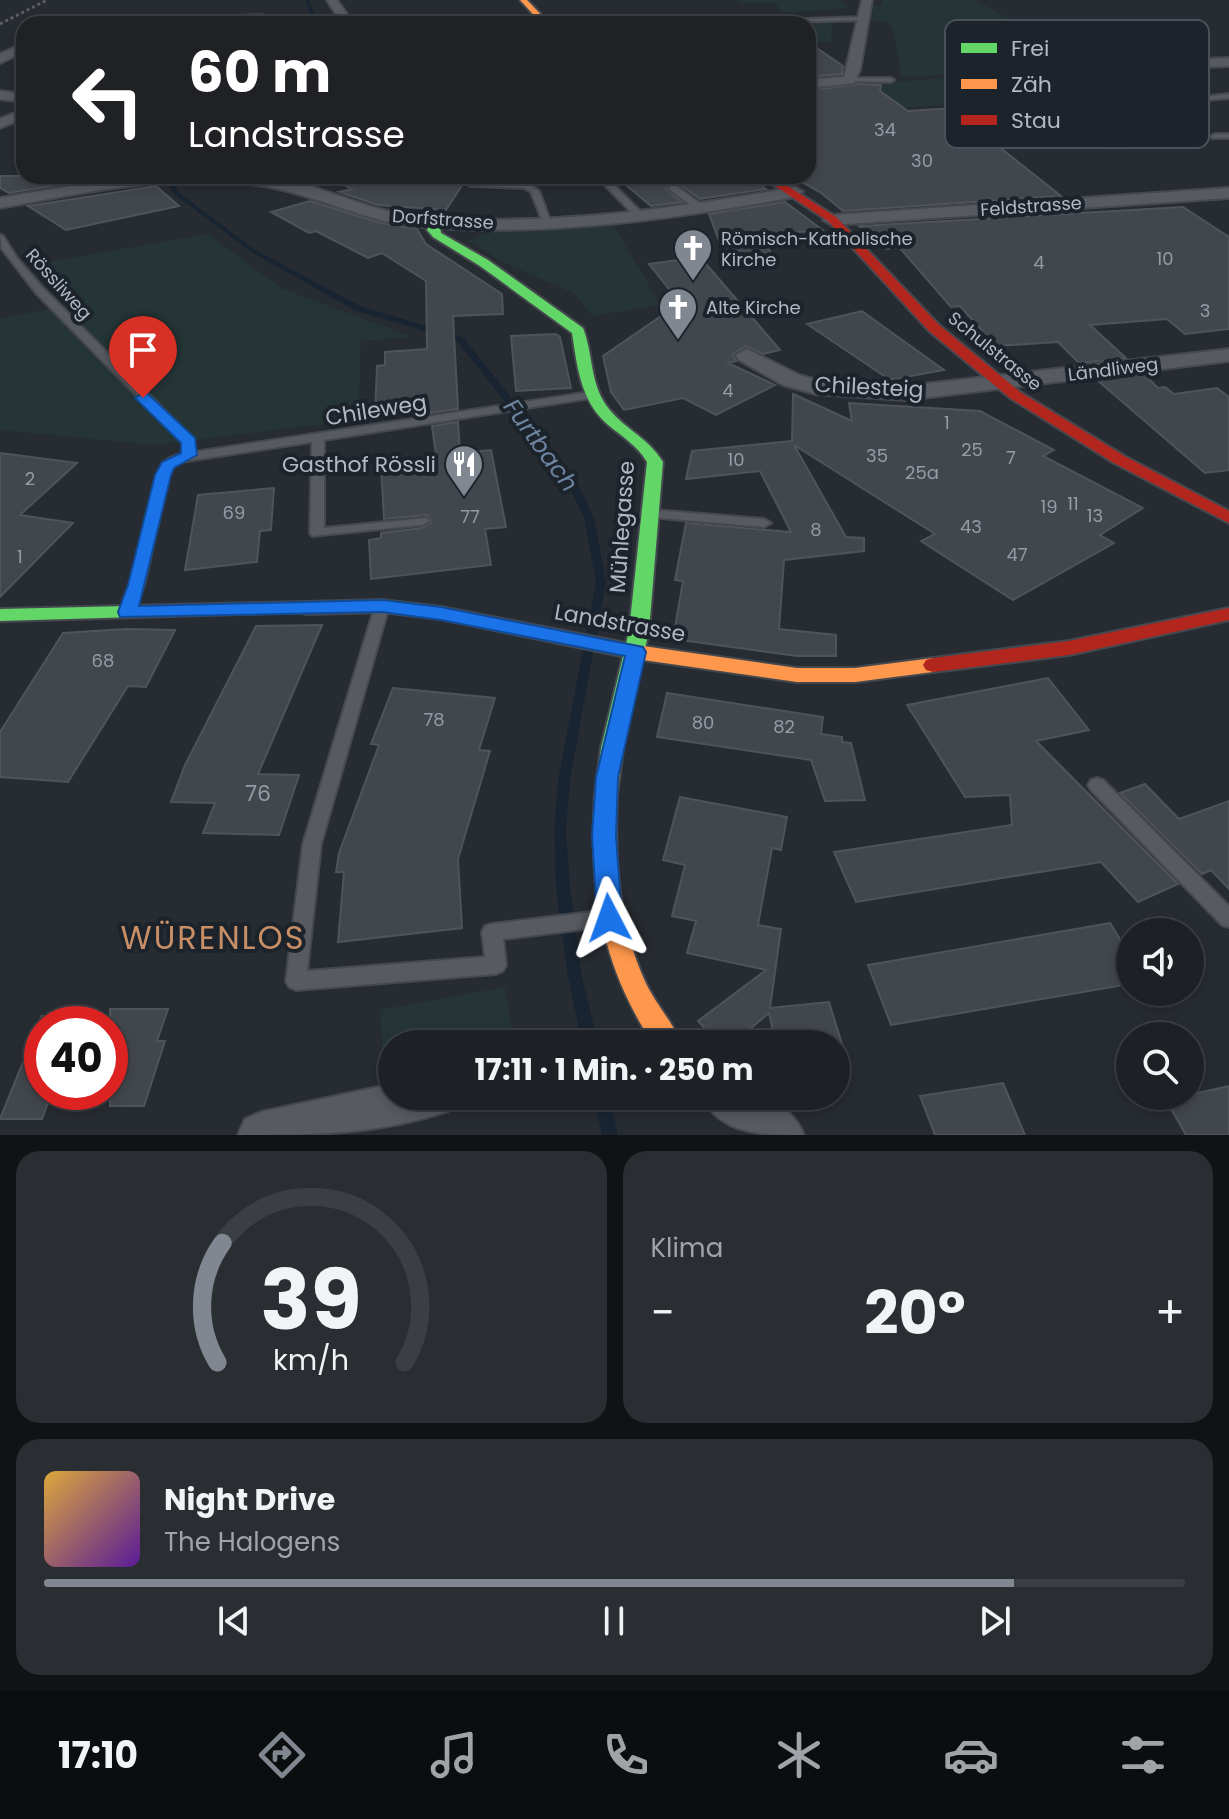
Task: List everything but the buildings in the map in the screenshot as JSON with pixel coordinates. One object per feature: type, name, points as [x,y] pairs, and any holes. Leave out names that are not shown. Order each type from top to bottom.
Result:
[{"type":"street","points":[[523,0],[538,16]]},
{"type":"street","points":[[816,83],[849,80],[854,70],[867,0]]},
{"type":"street","points":[[1209,63],[1229,62]]},
{"type":"street","points":[[1209,72],[1217,76]]},
{"type":"street","name":"Dorfstrasse","points":[[0,203],[95,184]]},
{"type":"street","name":"Dorfstrasse","points":[[282,184],[375,214],[435,223],[547,223],[639,215],[795,192]]},
{"type":"street","name":"Schulstrasse","points":[[780,184],[832,220],[874,261],[925,319],[998,384],[1092,444],[1229,518]]},
{"type":"street","name":"Feldstrasse","points":[[832,220],[1229,193]]},
{"type":"street","points":[[435,223],[433,230],[437,235],[484,263],[578,331],[591,395]]},
{"type":"street","name":"Chilesteig","points":[[747,355],[791,380],[816,387],[906,393],[998,384]]},
{"type":"street","name":"Ländliweg","points":[[998,384],[1229,355]]},
{"type":"street","name":"Mühlegasse","points":[[591,395],[606,415],[651,449],[655,462],[636,652],[607,777],[600,919],[636,998],[658,1030]]},
{"type":"street","name":"Landstrasse","points":[[0,615],[382,606],[441,613],[636,652],[797,675],[855,675],[1069,648],[1229,614]]},
{"type":"street","points":[[261,1135],[378,1108]]},
{"type":"street","points":[[744,1110],[781,1135]]},
{"type":"lane","points":[[816,20],[863,18]]},
{"type":"lane","points":[[849,80],[891,80]]},
{"type":"lane","points":[[1209,98],[1229,96]]},
{"type":"lane","points":[[1215,136],[1229,136]]},
{"type":"lane","points":[[473,184],[526,186],[535,191],[547,223]]},
{"type":"lane","points":[[608,184],[639,215]]},
{"type":"lane","points":[[676,184],[673,188],[698,206]]},
{"type":"lane","name":"Rössliweg","points":[[0,238],[12,260],[54,307],[189,442],[189,455]]},
{"type":"lane","name":"Chileweg","points":[[127,612],[168,465],[189,455],[318,439],[591,395]]},
{"type":"lane","points":[[318,439],[317,533],[422,521]]},
{"type":"lane","points":[[650,514],[764,523]]},
{"type":"lane","points":[[382,606],[312,844],[296,981],[496,965],[492,932],[600,919]]},
{"type":"lane","points":[[1097,785],[1229,919]]},
{"type":"shaded area","points":[[737,0],[840,0],[848,8],[784,13],[775,3],[739,3]]},
{"type":"shaded area","points":[[883,0],[975,0],[1012,20],[945,20],[945,74],[905,77],[901,75],[893,27],[886,22],[866,21],[871,6],[882,6]]},
{"type":"shaded area","points":[[833,20],[831,42],[816,42],[816,21]]},
{"type":"shaded area","points":[[945,78],[945,105],[877,109],[849,85]]},
{"type":"shaded area","points":[[1103,148],[1145,148],[1108,151]]},
{"type":"shaded area","points":[[614,226],[661,305],[592,316],[575,294],[506,263],[468,241],[492,230],[528,232]]},
{"type":"shaded area","points":[[208,234],[281,288],[412,337],[361,341],[358,420],[156,445],[0,430],[0,319],[76,303],[41,263]]},
{"type":"shaded area","points":[[505,987],[512,1030],[381,1030],[380,1010]]},
{"type":"waterway","name":"Furtbach","points":[[307,0],[314,16]]},
{"type":"waterway","name":"Furtbach","points":[[172,184],[176,193],[252,250],[357,308],[460,339],[570,478],[589,518],[601,582],[564,780],[560,830],[563,888],[575,977],[587,1030]]},
{"type":"waterway","name":"Furtbach","points":[[604,1110],[610,1135]]},
{"type":"railway","points":[[0,24],[47,0]]},
{"type":"traffic: fast","points":[[435,223],[433,230],[437,235],[484,263],[578,331],[586,375],[598,405],[639,441],[655,462],[639,631],[612,748],[606,795]]},
{"type":"traffic: fast","points":[[0,615],[305,608]]},
{"type":"traffic: slow","points":[[523,0],[538,16]]},
{"type":"traffic: slow","points":[[305,608],[382,606],[441,613],[636,652],[797,675],[855,675],[933,665]]},
{"type":"traffic: slow","points":[[606,795],[605,862],[613,926],[634,986],[659,1030]]},
{"type":"traffic: jam","points":[[777,184],[832,219],[934,328],[1015,395],[1120,460],[1229,518]]},
{"type":"traffic: jam","points":[[933,665],[1069,648],[1229,614]]},
{"type":"place","name":"Römisch-Katholische Kirche","points":[[693,282]]},
{"type":"place","name":"Alte Kirche","points":[[678,341]]},
{"type":"place","name":"Gasthof Rössli","points":[[464,498]]},
{"type":"district","name":"WÜRENLOS","points":[[213,937]]},
{"type":"route","points":[[143,398],[189,442],[189,455],[168,465],[163,475],[137,585],[127,612],[382,606],[441,613],[636,652],[607,777],[604,836],[609,918]]}]
